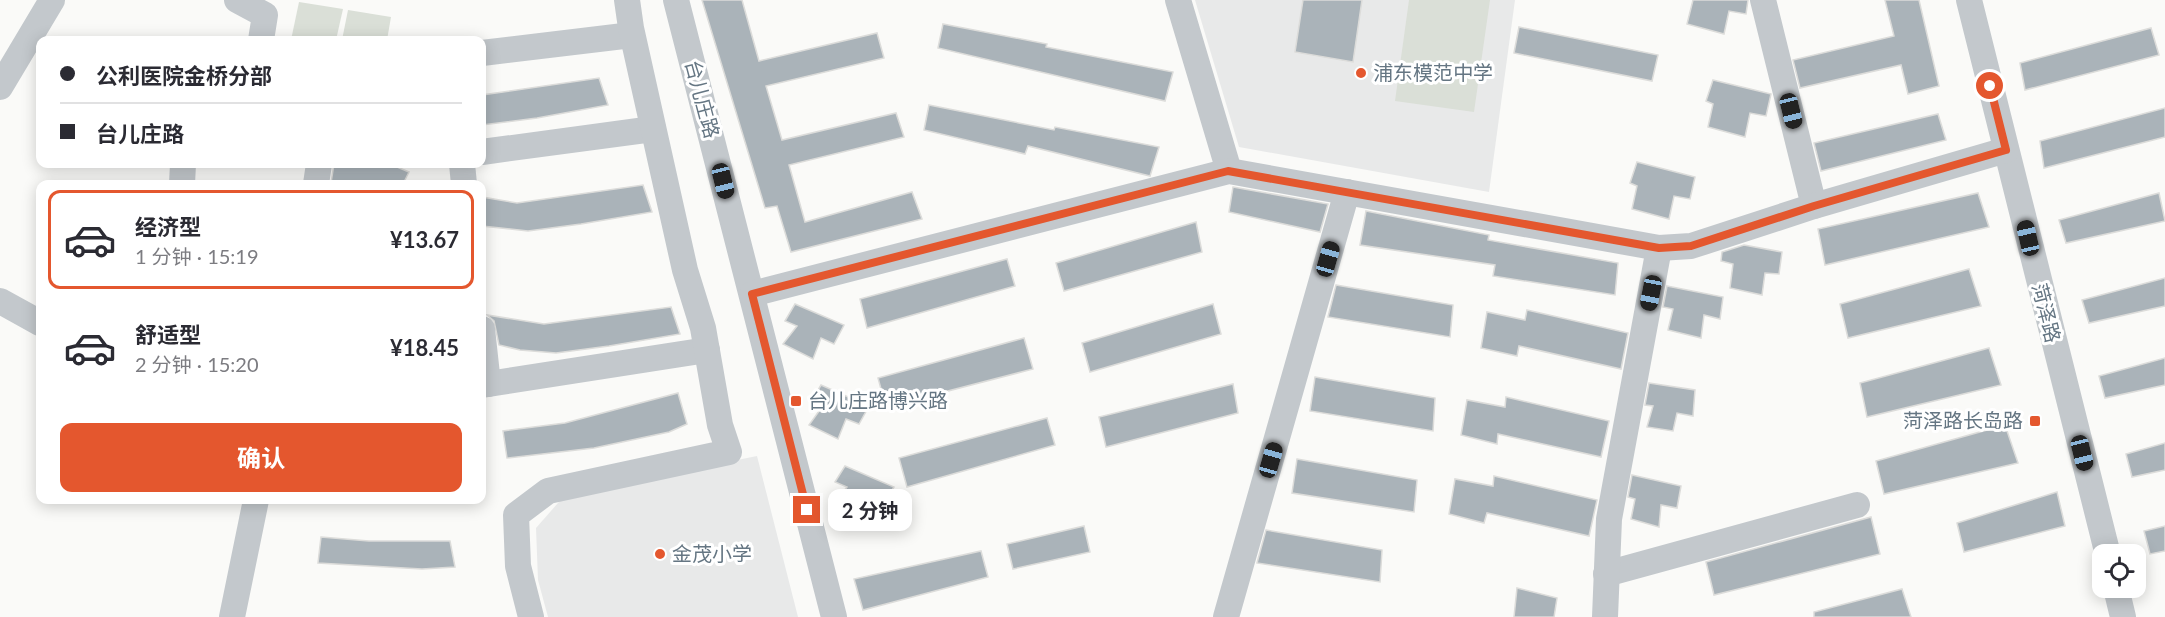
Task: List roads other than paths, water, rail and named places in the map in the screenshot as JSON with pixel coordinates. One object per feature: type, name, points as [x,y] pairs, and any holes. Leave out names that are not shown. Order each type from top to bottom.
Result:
[{"type":"street","points":[[36,36],[52,0]]},
{"type":"street","points":[[237,0],[265,15],[262,36]]},
{"type":"street","points":[[531,617],[518,566],[516,515],[548,491],[729,452],[720,425],[703,328],[685,270],[653,129],[632,35],[627,0]]},
{"type":"street","name":"台儿庄路","points":[[676,0],[834,617]]},
{"type":"street","points":[[1178,0],[1228,171]]},
{"type":"street","points":[[1763,0],[1814,206]]},
{"type":"street","name":"菏泽路","points":[[1969,0],[2105,544]]},
{"type":"street","points":[[486,53],[632,35]]},
{"type":"street","points":[[0,87],[35,39]]},
{"type":"street","points":[[486,151],[653,129]]},
{"type":"street","points":[[752,294],[1228,171],[1659,248],[1691,246],[1814,206],[2006,150]]},
{"type":"street","points":[[1226,617],[1347,192]]},
{"type":"street","points":[[1605,617],[1609,519],[1659,248]]},
{"type":"street","points":[[0,301],[36,321]]},
{"type":"street","points":[[486,384],[707,350]]},
{"type":"street","points":[[232,617],[254,504]]},
{"type":"street","points":[[1606,574],[1857,505]]},
{"type":"street","points":[[2118,598],[2123,617]]},
{"type":"place","name":"浦东模范中学","points":[[1361,73]]},
{"type":"place","name":"台儿庄路博兴路","points":[[796,401]]},
{"type":"place","name":"菏泽路长岛路","points":[[2035,421]]},
{"type":"place","name":"金茂小学","points":[[660,554]]}]
